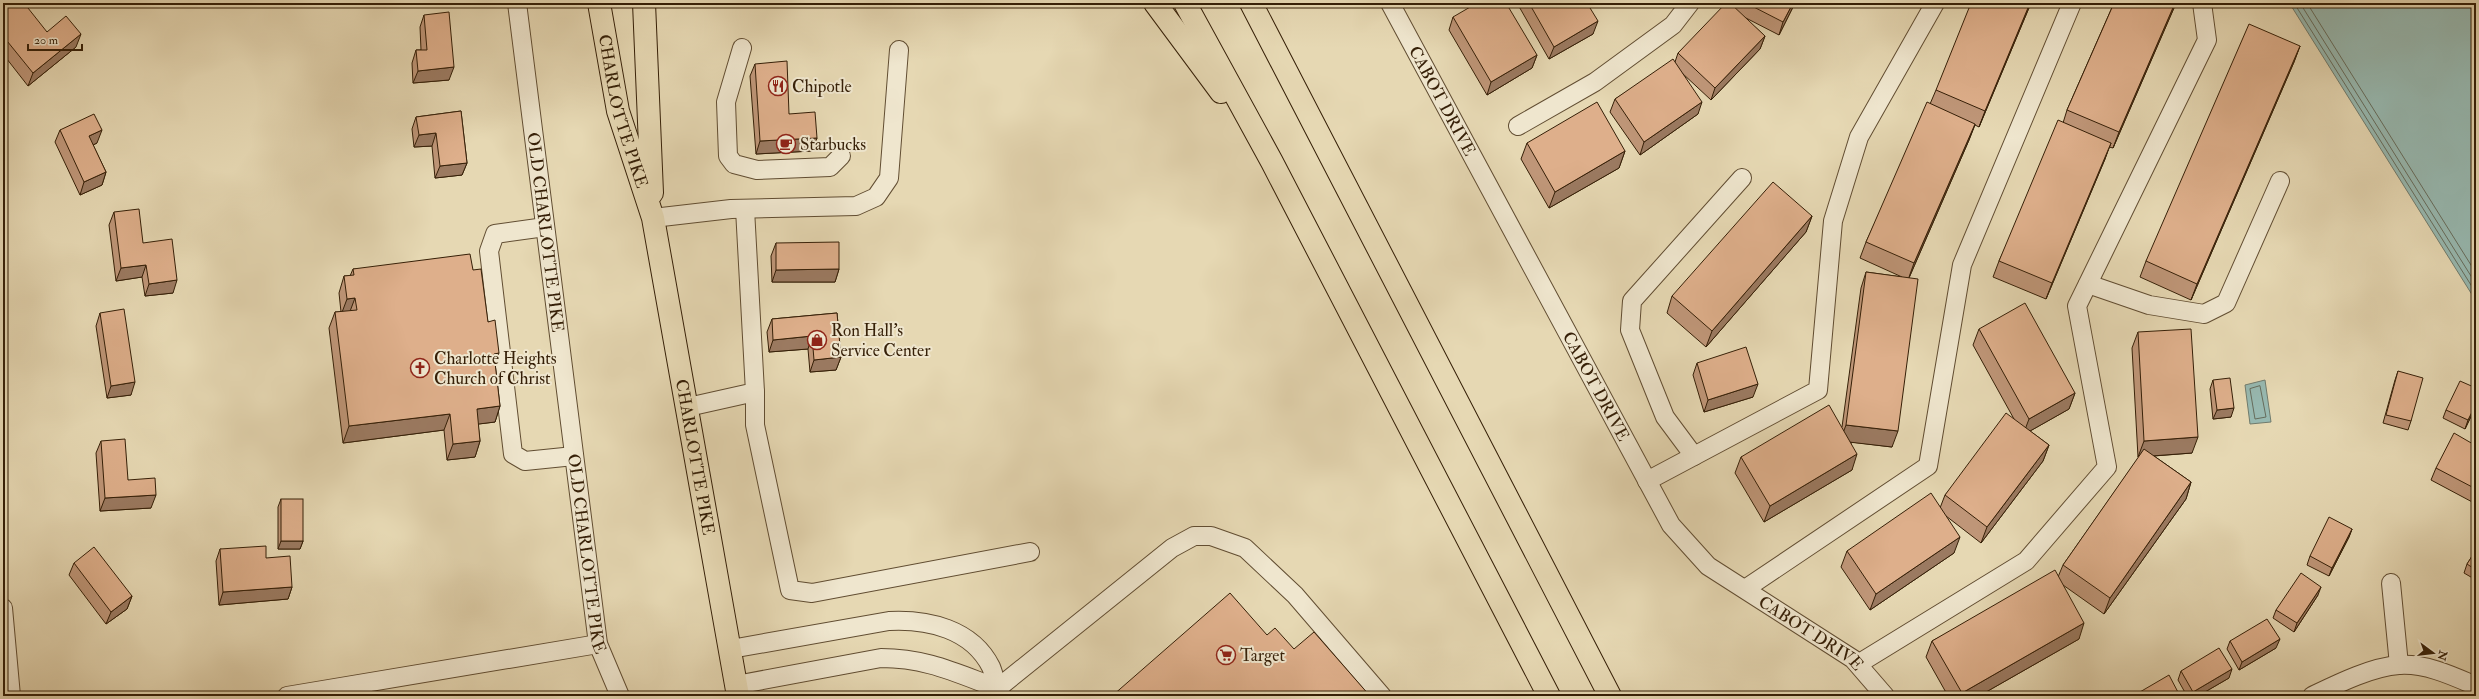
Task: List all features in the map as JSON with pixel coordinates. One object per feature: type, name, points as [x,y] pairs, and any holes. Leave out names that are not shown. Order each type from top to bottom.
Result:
[{"type":"main road","name":"CHARLOTTE PIKE","points":[[599,3],[618,111],[653,218],[731,649],[737,691]]},
{"type":"main road","name":"CHARLOTTE PIKE","points":[[644,3],[653,218]]},
{"type":"main road","points":[[1155,3],[1272,162]]},
{"type":"main road","points":[[1185,3],[1272,162],[1549,696]]},
{"type":"main road","points":[[1251,3],[1610,696]]},
{"type":"street","name":"OLD CHARLOTTE PIKE","points":[[517,3],[598,644],[620,696]]},
{"type":"street","name":"CABOT DRIVE","points":[[1390,3],[1671,525],[1708,566],[1847,655],[1858,664],[1885,696]]},
{"type":"street","points":[[1518,126],[1601,78],[1673,25],[1690,3]]},
{"type":"street","points":[[1647,481],[1818,390],[1833,221],[1859,137],[1935,3]]},
{"type":"street","points":[[1745,589],[1928,466],[1962,265],[2072,3]]},
{"type":"street","points":[[1858,664],[2026,561],[2107,467],[2077,306],[2207,40],[2202,3]]},
{"type":"street","points":[[742,48],[726,102],[728,156],[734,164],[757,170],[830,167],[841,156]]},
{"type":"street","points":[[653,218],[745,209],[856,206],[876,197],[889,178],[899,50]]},
{"type":"street","points":[[1694,456],[1665,417],[1630,330],[1632,301],[1742,178]]},
{"type":"street","points":[[2088,284],[2148,305],[2204,314],[2226,303],[2280,181]]},
{"type":"street","points":[[745,209],[755,392],[755,424],[790,590],[812,593],[1030,552]]},
{"type":"street","points":[[545,227],[495,234],[489,251],[513,454],[525,461],[574,456]]},
{"type":"street","points":[[688,407],[755,392]]},
{"type":"street","points":[[996,693],[1172,548],[1194,536],[1211,536],[1245,548],[1259,560],[1295,595],[1382,696]]},
{"type":"street","points":[[2391,583],[2400,665]]},
{"type":"street","points":[[3,608],[11,696]]},
{"type":"street","points":[[731,649],[889,621],[912,620],[949,628],[975,645],[990,667],[996,693]]},
{"type":"street","points":[[287,696],[598,644]]},
{"type":"street","points":[[737,691],[881,658],[898,658],[934,664],[996,693]]},
{"type":"street","points":[[2312,696],[2356,676],[2400,665],[2433,669],[2476,686]]},
{"type":"water","points":[[2476,3],[2476,301],[2290,4]]},
{"type":"water","points":[[2265,380],[2271,422],[2250,424],[2245,385]]},
{"type":"building","points":[[13,3],[24,3],[47,32],[66,16],[81,34],[33,73],[3,36],[3,11]]},
{"type":"building","points":[[1477,3],[1506,3],[1537,55],[1491,82],[1453,17]]},
{"type":"building","points":[[1529,3],[1587,3],[1598,21],[1554,47]]},
{"type":"building","points":[[1726,3],[1730,3],[1765,36],[1715,88],[1678,53]]},
{"type":"building","points":[[1746,3],[1793,3],[1783,22]]},
{"type":"building","points":[[1971,3],[2030,3],[1985,111],[1936,90]]},
{"type":"building","points":[[2114,3],[2175,3],[2119,132],[2067,110]]},
{"type":"building","points":[[449,12],[454,67],[418,71],[416,50],[427,50],[424,15]]},
{"type":"building","points":[[2249,24],[2300,46],[2197,284],[2146,261]]},
{"type":"building","points":[[1673,59],[1702,102],[1644,142],[1615,99]]},
{"type":"building","points":[[787,61],[789,114],[815,112],[817,138],[760,141],[755,64]]},
{"type":"building","points":[[1597,102],[1625,151],[1555,192],[1527,143]]},
{"type":"building","points":[[1927,102],[1975,124],[1914,263],[1866,242]]},
{"type":"building","points":[[461,111],[467,163],[440,166],[436,133],[419,135],[416,117]]},
{"type":"building","points":[[94,114],[102,130],[89,136],[106,172],[84,182],[60,130]]},
{"type":"building","points":[[2058,120],[2111,143],[2052,283],[1999,261]]},
{"type":"building","points":[[1773,182],[1812,216],[1712,331],[1672,296]]},
{"type":"building","points":[[139,209],[143,243],[172,239],[177,280],[149,284],[146,265],[121,268],[114,212]]},
{"type":"building","points":[[839,242],[839,269],[776,270],[776,243]]},
{"type":"building","points":[[470,254],[473,270],[481,269],[488,322],[495,320],[499,353],[494,354],[500,406],[477,409],[480,441],[453,444],[450,414],[349,426],[335,312],[357,310],[355,298],[347,299],[344,276],[354,275],[353,269]]},
{"type":"building","points":[[1866,272],[1918,279],[1898,431],[1846,425]]},
{"type":"building","points":[[2025,303],[2075,393],[2029,419],[1979,329]]},
{"type":"building","points":[[124,309],[135,382],[111,386],[100,313]]},
{"type":"building","points":[[837,313],[841,357],[814,360],[812,336],[773,340],[772,319]]},
{"type":"building","points":[[2191,329],[2198,437],[2144,441],[2138,332]]},
{"type":"building","points":[[1746,347],[1758,384],[1708,400],[1697,363]]},
{"type":"building","points":[[2398,371],[2423,378],[2411,421],[2386,415]]},
{"type":"building","points":[[2230,378],[2234,408],[2217,410],[2213,380]]},
{"type":"building","points":[[2460,381],[2476,388],[2476,404],[2468,420],[2446,410]]},
{"type":"building","points":[[1829,405],[1857,454],[1770,506],[1741,457]]},
{"type":"building","points":[[2006,413],[2049,445],[1987,527],[1945,495]]},
{"type":"building","points":[[2454,433],[2473,444],[2476,439],[2476,489],[2436,468]]},
{"type":"building","points":[[125,439],[128,480],[155,478],[156,495],[105,498],[101,441]]},
{"type":"building","points":[[2144,449],[2191,482],[2110,598],[2063,565]]},
{"type":"building","points":[[1931,493],[1960,537],[1876,594],[1847,551]]},
{"type":"building","points":[[281,499],[303,499],[303,541],[281,541]]},
{"type":"building","points":[[2329,517],[2352,529],[2332,568],[2310,556]]},
{"type":"building","points":[[266,546],[266,558],[290,556],[292,587],[223,592],[220,549]]},
{"type":"building","points":[[94,547],[132,596],[111,612],[74,563]]},
{"type":"building","points":[[2476,550],[2476,570],[2467,564]]},
{"type":"building","points":[[2055,570],[2084,623],[1962,693],[1932,641]]},
{"type":"building","points":[[2301,573],[2321,587],[2297,623],[2276,610]]},
{"type":"building","name":"Target","points":[[1230,593],[1267,635],[1275,628],[1294,649],[1314,632],[1370,696],[1112,696]]},
{"type":"building","points":[[2267,619],[2280,639],[2242,662],[2230,641]]},
{"type":"building","points":[[2219,648],[2232,669],[2193,692],[2181,671]]},
{"type":"building","points":[[2169,675],[2180,696],[2133,696]]},
{"type":"place","name":"Chipotle","points":[[778,86]]},
{"type":"place","name":"Starbucks","points":[[786,144]]},
{"type":"place","name":"Ron Hall's Service Center","points":[[817,340]]},
{"type":"place","name":"Charlotte Heights Church of Christ","points":[[420,368]]},
{"type":"place","name":"Target","points":[[1226,655]]}]
